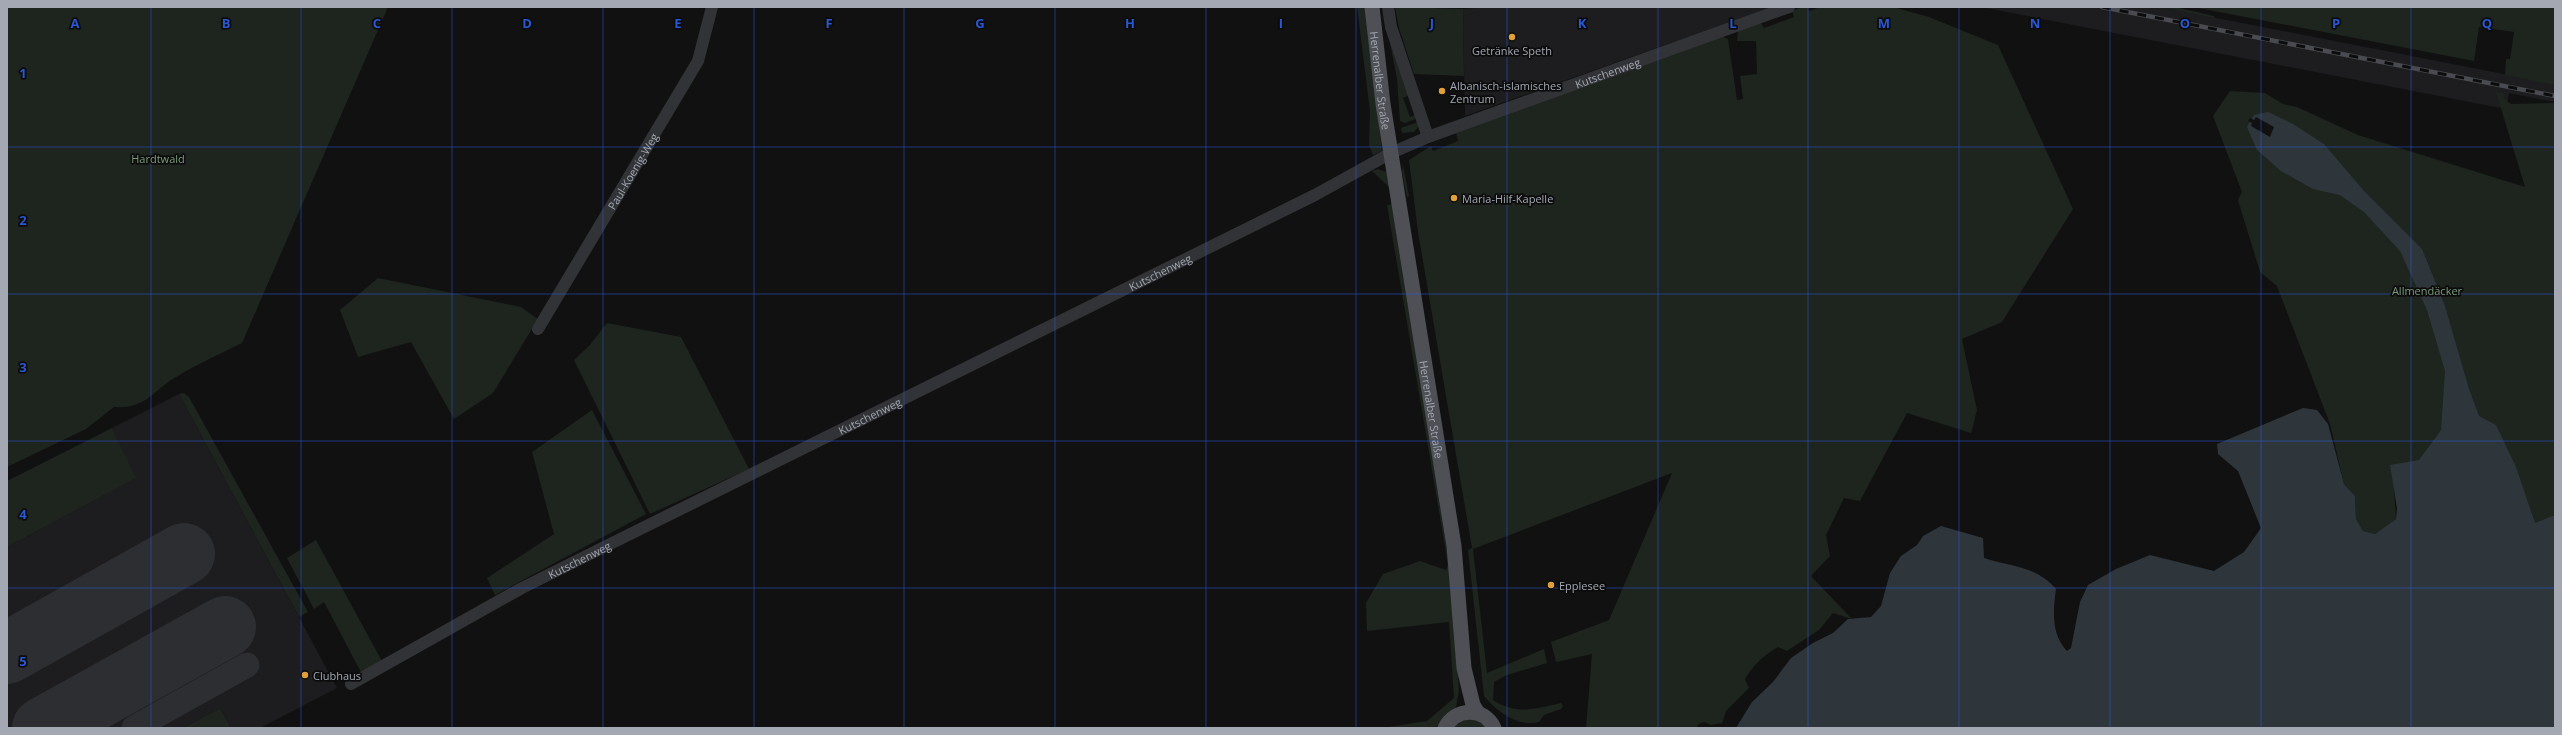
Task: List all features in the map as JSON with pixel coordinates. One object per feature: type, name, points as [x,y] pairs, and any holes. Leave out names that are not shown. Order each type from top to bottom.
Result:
[{"type":"main road","name":"Herrenalber Straße","points":[[1372,7],[1397,150],[1454,546],[1464,668],[1473,704],[1478,713]]},
{"type":"main road","name":"Herrenalber Straße","points":[[1458,714],[1464,668]]},
{"type":"main road","points":[[1445,728],[1458,714],[1471,712],[1478,713],[1486,718],[1494,728]]},
{"type":"street","name":"Paul-Koenig-Weg","points":[[538,329],[698,61],[712,7]]},
{"type":"street","name":"Herrenalber Straße","points":[[1388,7],[1391,27],[1428,137]]},
{"type":"street","name":"Kutschenweg","points":[[351,684],[529,585],[1315,195],[1397,150],[1428,137],[1789,7]]},
{"type":"shaded area","points":[[1492,7],[1772,7],[1465,116],[1463,9]]},
{"type":"shaded area","points":[[1981,7],[2160,7],[2555,84],[2555,102],[2509,93],[2506,109]]},
{"type":"shaded area","points":[[2268,112],[2293,124],[2324,144],[2364,191],[2422,249],[2445,306],[2469,389],[2479,416],[2496,425],[2516,467],[2535,523],[2555,515],[2555,728],[1736,728],[1752,702],[1773,682],[1791,658],[1813,643],[1833,633],[1848,619],[1871,617],[1881,606],[1890,573],[1901,556],[1917,545],[1923,536],[1941,526],[1983,538],[1984,558],[2032,571],[2049,581],[2056,589],[2054,622],[2056,630],[2058,637],[2067,651],[2071,648],[2080,602],[2088,585],[2116,569],[2150,555],[2214,571],[2244,552],[2261,528],[2238,471],[2218,454],[2217,444],[2303,408],[2317,410],[2328,424],[2344,484],[2355,496],[2356,519],[2363,531],[2375,534],[2396,519],[2397,508],[2390,465],[2419,460],[2441,430],[2445,371],[2427,310],[2400,251],[2364,212],[2340,195],[2313,189],[2281,171],[2257,150],[2247,127],[2254,115]]},
{"type":"shaded area","points":[[179,394],[337,688],[260,728],[231,728],[220,708],[183,728],[7,728],[7,547],[135,478],[112,428]]},
{"type":"green space","name":"Hardtwald","points":[[7,7],[388,7],[242,343],[184,372],[142,402],[125,407],[114,407],[86,429],[7,467]]},
{"type":"green space","points":[[1357,7],[1366,7],[1382,151],[1373,155],[1369,145],[1370,111]]},
{"type":"green space","points":[[1395,7],[1463,9],[1464,76],[1414,74],[1399,28]]},
{"type":"green space","points":[[1802,7],[1808,7],[1809,11],[1821,7],[1893,7],[1929,17],[1998,45],[2073,209],[2002,322],[1962,339],[1977,410],[1971,433],[1907,413],[1860,501],[1844,498],[1826,535],[1830,556],[1811,576],[1852,619],[1833,613],[1819,630],[1787,651],[1778,647],[1763,657],[1745,679],[1749,688],[1726,711],[1722,723],[1711,725],[1704,722],[1699,724],[1696,728],[1586,728],[1592,654],[1556,662],[1551,642],[1609,620],[1672,473],[1473,549],[1487,673],[1544,649],[1547,663],[1507,675],[1494,682],[1493,700],[1501,705],[1518,709],[1534,709],[1561,703],[1563,706],[1561,709],[1544,715],[1539,722],[1531,723],[1516,720],[1502,713],[1484,696],[1468,550],[1472,548],[1418,232],[1409,160],[1431,146],[1433,151],[1458,141],[1456,133],[1722,36],[1728,39],[1737,100],[1743,99],[1740,76],[1757,74],[1756,41],[1737,41],[1738,31],[1760,22],[1764,28],[1794,17],[1792,11]]},
{"type":"green space","points":[[2160,7],[2175,7],[2214,16],[2214,18]]},
{"type":"green space","points":[[2193,7],[2555,7],[2555,85],[2505,75],[2506,59],[2510,59],[2514,32],[2479,27],[2474,61]]},
{"type":"green space","points":[[1390,43],[1410,95],[1403,98],[1410,117],[1416,115],[1418,118],[1405,123],[1400,121],[1397,79]]},
{"type":"green space","name":"Allmendäcker","points":[[2230,91],[2265,93],[2283,104],[2297,107],[2358,135],[2525,187],[2496,92],[2504,93],[2504,99],[2511,104],[2555,103],[2555,515],[2535,525],[2394,489],[2396,519],[2375,534],[2363,531],[2356,519],[2355,496],[2344,484],[2330,424],[2277,286],[2260,272],[2238,200],[2242,192],[2213,116]]},
{"type":"green space","points":[[1418,122],[1419,126],[1414,132],[1402,133],[1401,128]]},
{"type":"green space","points":[[1403,165],[1409,196],[1407,197],[1402,172]]},
{"type":"green space","points":[[1378,169],[1386,172],[1390,188],[1372,171]]},
{"type":"green space","points":[[1393,204],[1452,582],[1459,691],[1456,707],[1436,728],[1381,728],[1427,721],[1454,698],[1449,622],[1367,631],[1366,603],[1383,574],[1420,561],[1446,570],[1448,564],[1387,205]]},
{"type":"green space","points":[[378,278],[521,307],[538,319],[493,393],[454,419],[411,342],[358,357],[340,310]]},
{"type":"green space","points":[[607,323],[681,337],[749,469],[650,514],[574,360],[589,346]]},
{"type":"green space","points":[[184,393],[189,397],[308,612],[299,617],[179,394]]},
{"type":"green space","points":[[592,410],[646,514],[495,595],[487,578],[554,534],[532,452]]},
{"type":"green space","points":[[112,428],[136,478],[7,547],[7,481]]},
{"type":"green space","points":[[316,540],[383,663],[362,674],[324,602],[314,609],[287,558]]},
{"type":"green space","points":[[220,708],[231,728],[183,728]]},
{"type":"green space","points":[[1476,717],[1488,728],[1449,728],[1453,723]]},
{"type":"pier","points":[[2256,117],[2274,127],[2270,137],[2251,126],[2252,123],[2248,121],[2250,118],[2254,120]]},
{"type":"taxiway","points":[[134,728],[247,665]]},
{"type":"runway","points":[[7,653],[184,554]]},
{"type":"runway","points":[[43,728],[225,627]]},
{"type":"railway","points":[[2102,7],[2555,96]]},
{"type":"place","name":"Getränke Speth","points":[[1512,37]]},
{"type":"place","name":"Albanisch-islamisches Zentrum","points":[[1442,91]]},
{"type":"place","name":"Maria-Hilf-Kapelle","points":[[1454,198]]},
{"type":"place","name":"Epplesee","points":[[1551,585]]},
{"type":"place","name":"Clubhaus","points":[[305,675]]}]
